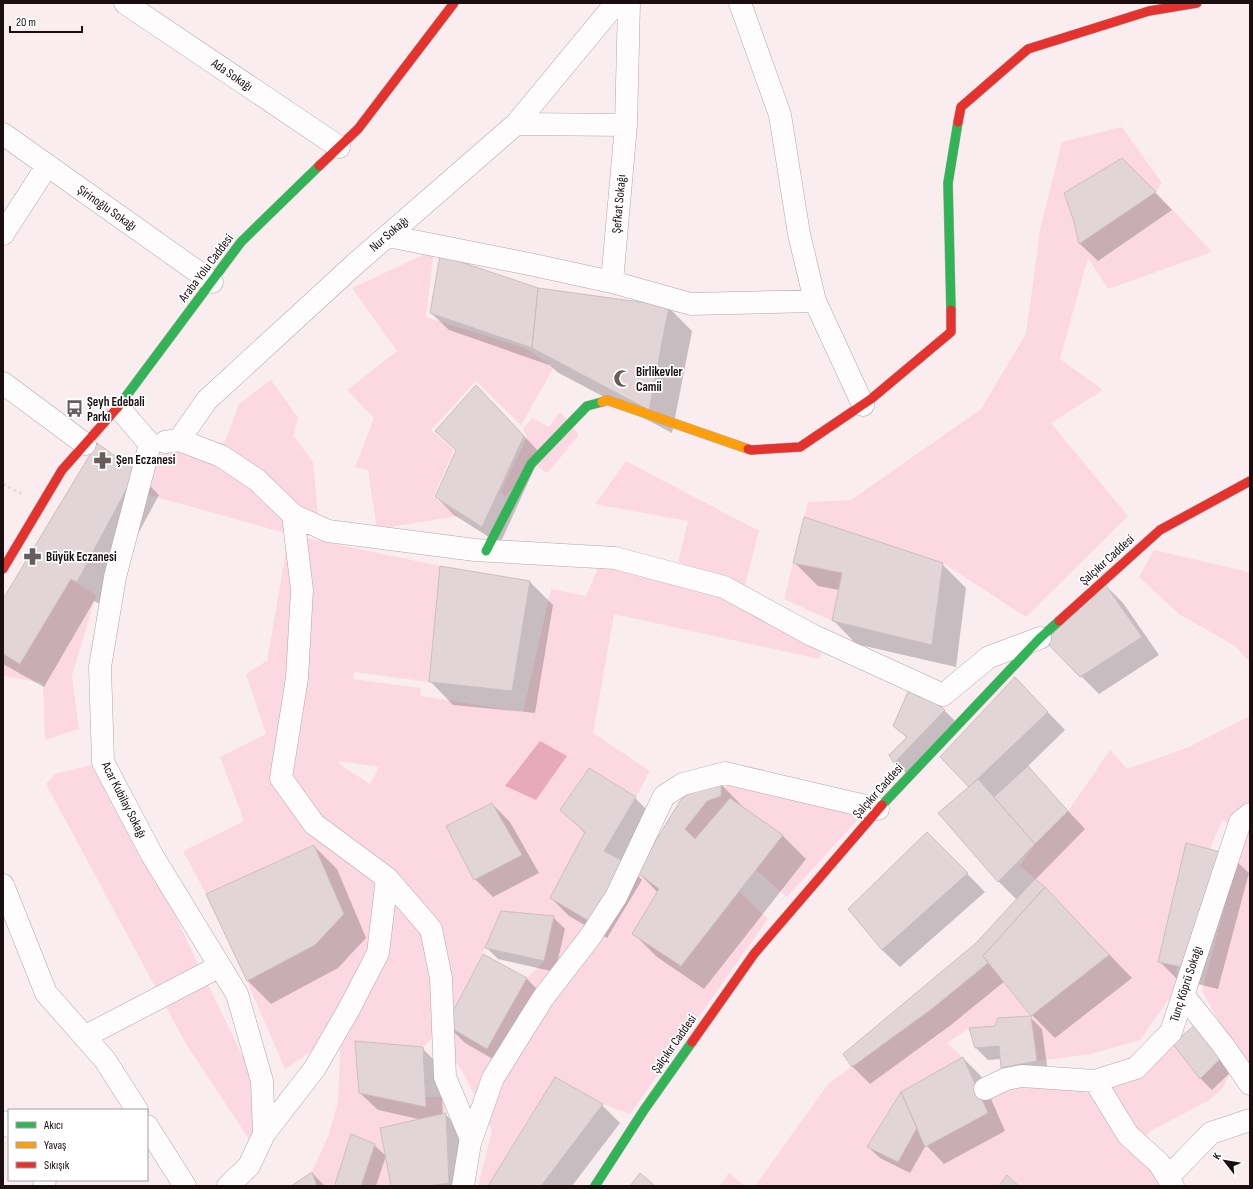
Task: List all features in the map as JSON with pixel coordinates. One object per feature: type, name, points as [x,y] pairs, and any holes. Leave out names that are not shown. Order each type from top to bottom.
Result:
[{"type":"street","name":"Ada Sokağı","points":[[125,3],[339,147]]},
{"type":"street","name":"Araba Yolu Caddesi","points":[[3,569],[62,470],[118,407],[241,242],[358,129],[454,3]]},
{"type":"street","name":"Nur Sokağı","points":[[179,440],[207,400],[354,265],[516,124],[616,3]]},
{"type":"street","name":"Şefkat Sokağı","points":[[612,282],[626,125],[629,3]]},
{"type":"street","points":[[740,3],[780,115],[799,234],[815,301],[863,405]]},
{"type":"street","points":[[486,551],[531,464],[587,406],[607,400],[751,450],[800,447],[871,400],[951,332],[948,183],[961,107],[1028,49],[1149,11],[1197,3]]},
{"type":"street","points":[[516,124],[626,125]]},
{"type":"street","name":"Şirinoğlu Sokağı","points":[[3,134],[212,282]]},
{"type":"street","points":[[3,234],[48,166]]},
{"type":"street","points":[[388,236],[612,282],[690,304],[815,301]]},
{"type":"street","points":[[3,383],[85,444]]},
{"type":"street","points":[[118,407],[150,444],[179,440],[221,456],[257,480],[293,514],[328,531],[486,551],[615,558],[724,587],[812,635],[943,695],[989,657],[1040,638]]},
{"type":"street","name":"Acar Kubilay Sokağı","points":[[150,444],[115,577],[100,667],[103,762],[152,855],[237,994],[262,1081],[264,1134]]},
{"type":"street","name":"Şalçıkır Caddesi","points":[[594,1186],[644,1110],[754,954],[878,809],[1040,638],[1160,530],[1250,481]]},
{"type":"street","points":[[293,514],[302,590],[297,678],[281,778],[314,824],[387,878],[431,929],[442,978],[446,1077],[471,1139]]},
{"type":"street","points":[[463,1186],[471,1139],[493,1078],[543,998],[590,937],[616,897],[664,796],[683,784],[726,773],[878,809]]},
{"type":"street","name":"Tunç Köprü Sokağı","points":[[985,1089],[1006,1079],[1022,1076],[1094,1082],[1136,1068],[1171,1032],[1240,822],[1250,814]]},
{"type":"street","points":[[228,1186],[249,1166],[264,1134],[315,1068],[349,1009],[378,953],[387,878]]},
{"type":"street","points":[[3,885],[46,993],[105,1060],[135,1109]]},
{"type":"street","points":[[84,1037],[220,966]]},
{"type":"street","points":[[1183,994],[1223,1045],[1250,1084]]},
{"type":"street","points":[[1094,1082],[1128,1135],[1159,1164],[1170,1182],[1211,1134],[1250,1120]]},
{"type":"street","points":[[148,1128],[185,1186]]},
{"type":"shaded area","points":[[1122,127],[1162,183],[1156,192],[1212,252],[1108,289],[1088,258],[1060,359],[1103,390],[1051,423],[1128,516],[1026,617],[943,563],[804,517],[808,502],[851,500],[981,409],[1026,334],[1040,230],[1062,142]],"holes":[[[1122,158],[1155,192],[1079,244],[1074,222],[1064,194]]]},
{"type":"shaded area","points":[[434,250],[426,317],[525,348],[554,367],[521,425],[476,381],[431,430],[454,450],[433,497],[459,516],[377,529],[368,470],[355,467],[374,418],[347,390],[397,351],[352,288]]},
{"type":"shaded area","points":[[271,380],[298,418],[293,435],[313,462],[320,536],[293,535],[440,566],[429,682],[354,672],[353,679],[421,688],[420,696],[523,712],[551,589],[586,596],[600,564],[679,579],[752,612],[828,635],[819,659],[614,614],[593,733],[650,771],[636,797],[588,768],[560,810],[585,832],[550,898],[589,921],[637,872],[659,889],[633,934],[681,966],[739,891],[768,919],[630,1114],[603,1104],[555,1077],[488,1186],[478,1186],[492,1131],[464,1074],[436,1034],[423,1047],[356,1041],[359,1093],[426,1107],[426,1097],[443,1097],[446,1113],[380,1128],[391,1186],[361,1186],[351,1134],[335,1184],[338,1186],[317,1186],[312,1172],[329,1134],[338,1101],[341,1032],[285,1069],[247,981],[315,945],[344,914],[314,845],[206,894],[183,851],[244,821],[220,757],[266,734],[246,674],[267,661],[289,534],[145,494],[148,463],[170,447],[225,442],[239,404]],"holes":[[[339,761],[379,767],[370,784],[339,764]],[[492,803],[522,855],[475,880],[446,826]],[[501,911],[553,916],[544,961],[527,978],[487,1049],[446,1025],[485,948]]]},
{"type":"shaded area","points":[[560,412],[579,435],[547,473],[532,462],[505,498],[501,491],[527,437],[523,429],[532,418],[549,427]]},
{"type":"shaded area","points":[[626,461],[759,531],[744,589],[678,562],[688,521],[595,504]]},
{"type":"shaded area","points":[[1154,550],[1244,571],[1250,574],[1250,662],[1235,646],[1179,614],[1139,577]]},
{"type":"shaded area","points":[[793,563],[842,573],[832,621],[784,599]]},
{"type":"shaded area","points":[[71,579],[96,595],[72,676],[79,729],[45,740],[43,683],[3,676],[3,654],[20,664]]},
{"type":"shaded area","points":[[1250,716],[1250,807],[1231,825],[1222,820],[1159,962],[1177,966],[1176,989],[1140,1040],[1091,1054],[1037,1061],[1031,1016],[1109,955],[1045,887],[1020,866],[1035,844],[1068,811],[1110,750],[1127,769],[1189,747]]},
{"type":"shaded area","points":[[540,741],[567,756],[536,800],[505,786]]},
{"type":"shaded area","points":[[104,762],[194,956],[278,1129],[261,1157],[186,1044],[46,784],[55,774]]},
{"type":"shaded area","points":[[721,783],[861,816],[787,897],[756,870],[783,835],[730,798],[695,839],[685,829],[707,801],[721,796]]},
{"type":"shaded area","points":[[1250,825],[1250,1068],[1226,1034],[1202,991],[1234,871]]},
{"type":"shaded area","points":[[988,963],[1031,1016],[998,1018],[995,1026],[969,1028],[947,1043],[963,1057],[902,1092],[867,1147],[898,1162],[917,1128],[926,1146],[988,1113],[980,1095],[1014,1081],[1092,1085],[1169,1186],[1019,1186],[1008,1175],[999,1186],[755,1186],[828,1084],[933,1008]]},
{"type":"shaded area","points":[[1173,1044],[1200,1079],[1222,1057],[1230,1073],[1224,1087],[1208,1101],[1154,1129],[1143,1138],[1099,1083]]},
{"type":"shaded area","points":[[729,1173],[745,1186],[719,1186]]},
{"type":"building","points":[[1122,158],[1156,192],[1079,244],[1074,222],[1064,193]]},
{"type":"building","points":[[440,255],[538,288],[532,348],[430,313]]},
{"type":"building","name":"Birlikevler Camii","points":[[538,288],[669,306],[649,410],[532,348]]},
{"type":"building","points":[[476,385],[524,436],[482,527],[435,497],[456,450],[435,431]]},
{"type":"building","points":[[97,443],[136,471],[77,582],[71,579],[20,664],[3,654],[3,599]]},
{"type":"building","points":[[804,517],[943,563],[932,645],[832,621],[842,573],[793,563]]},
{"type":"building","points":[[440,566],[530,581],[512,691],[429,682]]},
{"type":"building","points":[[1105,584],[1142,637],[1080,677],[1045,641]]},
{"type":"building","points":[[1015,677],[1048,712],[969,787],[940,757]]},
{"type":"building","points":[[911,685],[945,710],[894,763],[889,755],[907,737],[893,726]]},
{"type":"building","points":[[1028,766],[1068,811],[1035,844],[994,797]]},
{"type":"building","points":[[589,768],[636,797],[604,851],[625,862],[589,921],[550,898],[585,832],[560,810]]},
{"type":"building","points":[[978,779],[1035,844],[998,882],[938,813]]},
{"type":"building","points":[[721,783],[721,796],[707,801],[685,829],[695,839],[730,798],[783,835],[681,966],[632,934],[659,889],[637,872],[680,801],[693,788]]},
{"type":"building","points":[[492,803],[522,855],[474,880],[446,826]]},
{"type":"building","points":[[927,832],[968,873],[882,950],[848,909]]},
{"type":"building","points":[[1186,843],[1232,855],[1201,971],[1158,962]]},
{"type":"building","points":[[314,845],[344,914],[315,945],[247,981],[206,894]]},
{"type":"building","points":[[1035,879],[1045,887],[983,956],[988,963],[933,1008],[852,1067],[843,1054],[976,943]]},
{"type":"building","points":[[1045,887],[1109,955],[1031,1016],[983,956]]},
{"type":"building","points":[[501,911],[554,916],[544,961],[485,948]]},
{"type":"building","points":[[483,954],[527,978],[487,1049],[446,1025]]},
{"type":"building","points":[[1031,1016],[1037,1061],[1001,1068],[999,1046],[975,1048],[969,1028],[995,1026],[998,1018]]},
{"type":"building","points":[[1197,1023],[1222,1057],[1200,1079],[1173,1044]]},
{"type":"building","points":[[355,1041],[423,1047],[426,1107],[359,1093]]},
{"type":"building","points":[[963,1057],[988,1113],[925,1147],[901,1092]]},
{"type":"building","points":[[555,1077],[603,1104],[541,1186],[488,1186]]},
{"type":"building","points":[[901,1092],[917,1128],[898,1162],[867,1147]]},
{"type":"building","points":[[446,1113],[449,1183],[427,1186],[391,1186],[380,1128]]},
{"type":"building","points":[[351,1134],[375,1144],[361,1186],[338,1186],[335,1184]]},
{"type":"building","points":[[312,1172],[317,1186],[291,1186]]},
{"type":"building","points":[[640,1173],[655,1186],[630,1186]]},
{"type":"building","points":[[1007,1175],[1019,1186],[999,1186]]},
{"type":"traffic: fast","points":[[951,310],[948,183],[958,122]]},
{"type":"traffic: fast","points":[[118,407],[241,242],[319,166]]},
{"type":"traffic: fast","points":[[486,551],[531,464],[587,406],[602,402]]},
{"type":"traffic: fast","points":[[882,805],[1040,638],[1059,621]]},
{"type":"traffic: fast","points":[[595,1186],[644,1110],[692,1042]]},
{"type":"traffic: slow","points":[[602,402],[607,400],[748,449]]},
{"type":"traffic: jam","points":[[319,166],[358,129],[454,3]]},
{"type":"traffic: jam","points":[[958,122],[961,107],[1028,49],[1149,11],[1197,3]]},
{"type":"traffic: jam","points":[[748,449],[800,447],[871,399],[951,332],[951,310]]},
{"type":"traffic: jam","points":[[3,569],[62,470],[118,407]]},
{"type":"traffic: jam","points":[[1059,621],[1160,530],[1250,481]]},
{"type":"traffic: jam","points":[[692,1042],[754,954],[882,805]]},
{"type":"place","name":"Birlikevler Camii","points":[[623,379]]},
{"type":"place","name":"Şeyh Edebali Parkı","points":[[74,409]]},
{"type":"place","name":"Şen Eczanesi","points":[[103,460]]},
{"type":"place","name":"Büyük Eczanesi","points":[[33,557]]}]
